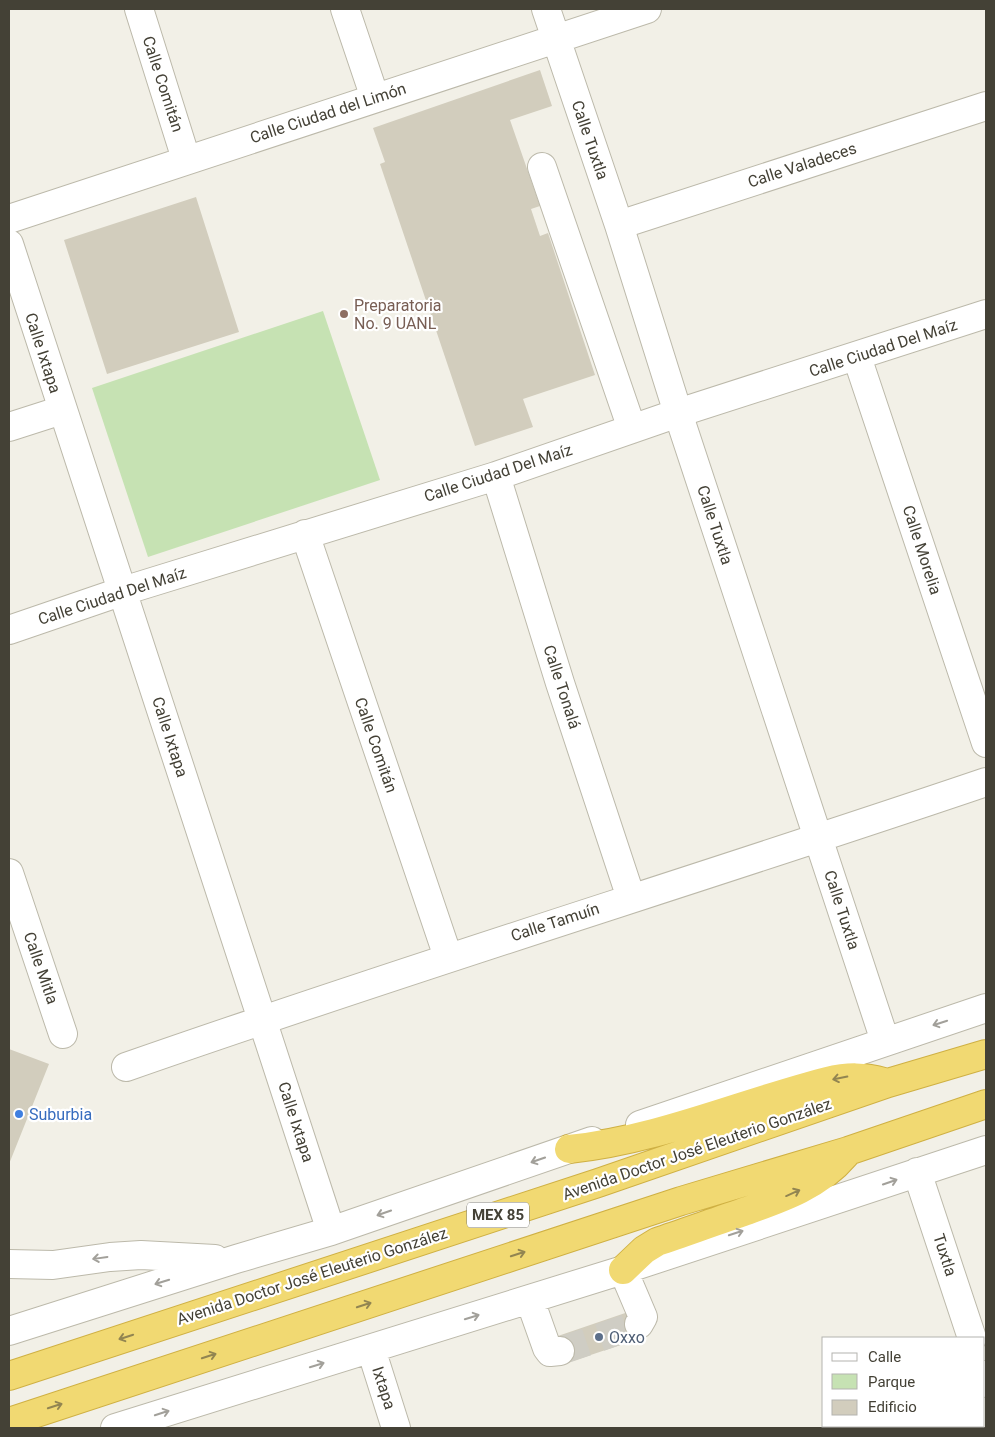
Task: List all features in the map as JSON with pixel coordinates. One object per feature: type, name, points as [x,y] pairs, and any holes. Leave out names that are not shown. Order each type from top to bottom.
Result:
[{"type":"highway","name":"Avenida Doctor José Eleuterio González","points":[[9,1376],[598,1183],[888,1084],[986,1054]]},
{"type":"highway","points":[[569,1149],[598,1146],[651,1134],[834,1079],[863,1077],[888,1084]]},
{"type":"highway","name":"MEX 85","points":[[9,1422],[681,1201],[848,1151],[986,1104]]},
{"type":"highway","points":[[623,1270],[644,1250],[657,1242],[764,1204],[811,1184],[839,1162],[848,1151]]},
{"type":"street","name":"Calle Comitán","points":[[138,9],[186,159]]},
{"type":"street","points":[[346,9],[375,98]]},
{"type":"street","name":"Calle Tuxtla","points":[[546,9],[619,225],[678,413],[885,1041]]},
{"type":"street","name":"Calle Ciudad del Limón","points":[[9,219],[186,159],[647,9]]},
{"type":"street","name":"Calle Valadeces","points":[[619,225],[986,106]]},
{"type":"street","points":[[542,167],[632,429]]},
{"type":"street","name":"Calle Ixtapa","points":[[9,244],[331,1231]]},
{"type":"street","name":"Calle Ciudad Del Maíz","points":[[9,630],[123,591],[496,476],[678,413],[986,314]]},
{"type":"street","name":"Calle Morelia","points":[[857,357],[986,743]]},
{"type":"street","points":[[9,427],[62,410]]},
{"type":"street","name":"Calle Tonalá","points":[[496,476],[560,683],[631,898]]},
{"type":"street","name":"Calle Comitán","points":[[305,534],[448,957]]},
{"type":"street","name":"Calle Tamuín","points":[[126,1066],[448,957],[986,782]]},
{"type":"street","name":"Calle Mitla","points":[[9,873],[63,1034]]},
{"type":"street","points":[[9,1331],[331,1231],[986,1008]]},
{"type":"street","points":[[115,1428],[530,1300],[986,1150]]},
{"type":"street","name":"Tuxtla","points":[[917,1172],[972,1337]]},
{"type":"street","points":[[9,1264],[53,1265],[110,1257],[141,1255],[236,1259]]},
{"type":"street","points":[[623,1270],[641,1309],[643,1316],[639,1324]]},
{"type":"street","points":[[530,1300],[547,1348],[550,1352],[560,1351]]},
{"type":"street","name":"Ixtapa","points":[[371,1349],[396,1428]]},
{"type":"green space","points":[[323,311],[380,480],[148,557],[92,388]]},
{"type":"building","points":[[540,70],[552,106],[510,120],[540,206],[531,209],[540,236],[548,233],[595,375],[523,399],[533,427],[475,446],[380,164],[385,162],[373,128]]},
{"type":"building","points":[[196,197],[239,332],[107,374],[64,240]]},
{"type":"building","name":"Suburbia","points":[[9,1049],[49,1064],[9,1164]]},
{"type":"building","name":"Oxxo","points":[[634,1310],[644,1337],[564,1364],[555,1337]]},
{"type":"tunnel","points":[[560,1351],[639,1324]]},
{"type":"place","name":"Preparatoria No. 9 UANL","points":[[344,314]]},
{"type":"place","name":"Suburbia","points":[[19,1114]]},
{"type":"place","name":"Oxxo","points":[[599,1337]]}]
